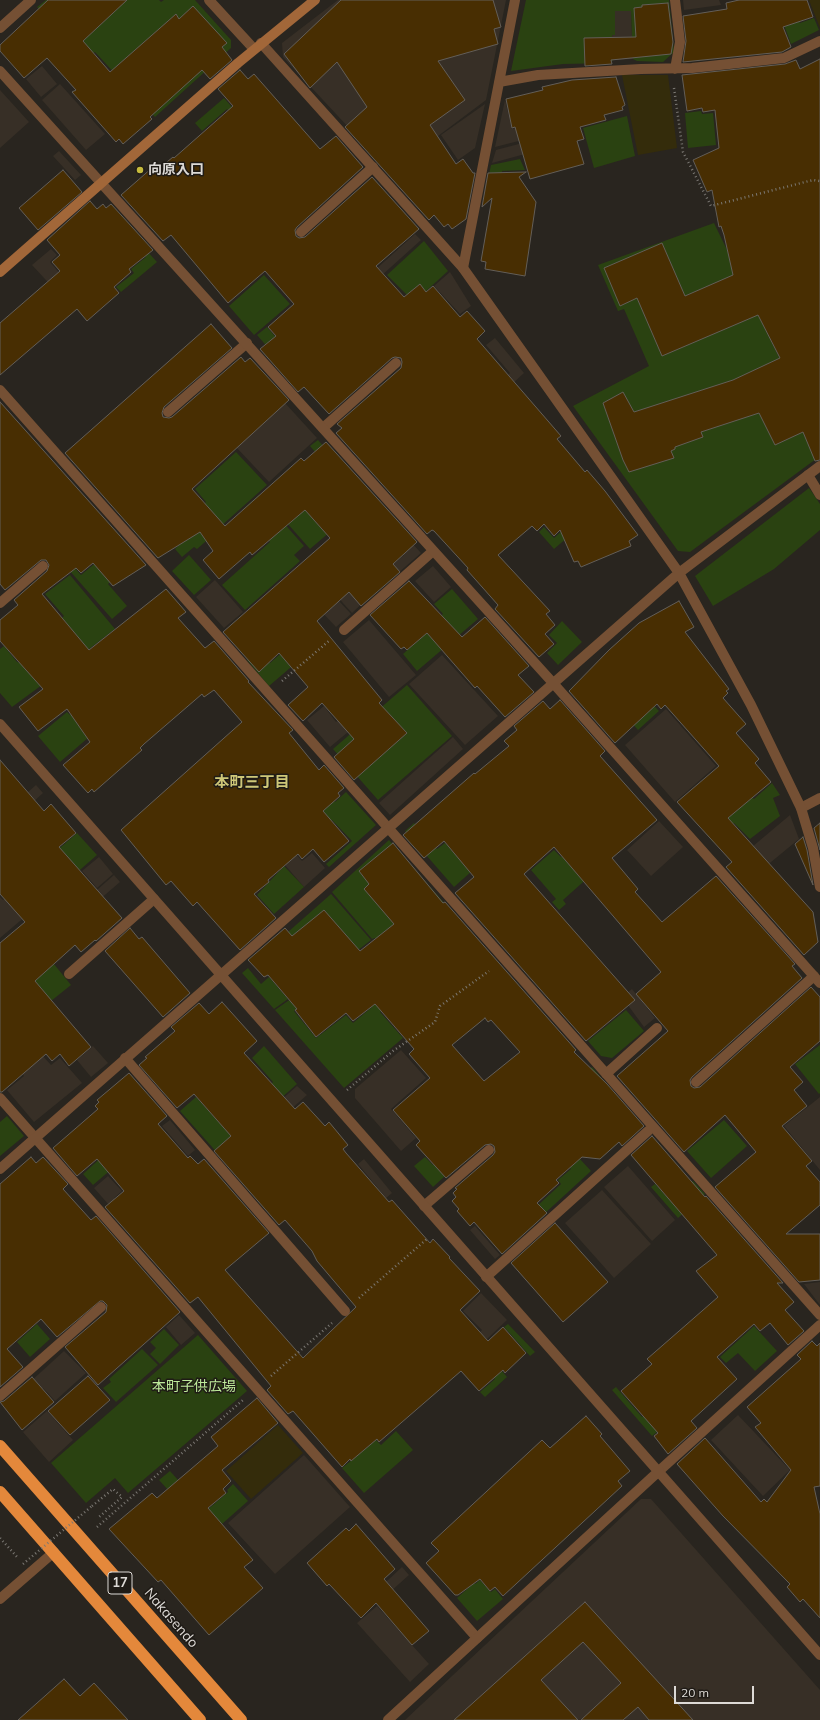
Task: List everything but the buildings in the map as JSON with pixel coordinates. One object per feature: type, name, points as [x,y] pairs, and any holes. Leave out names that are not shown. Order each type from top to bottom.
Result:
[{"type":"highway","name":"Nakasendo","points":[[0,1446],[241,1720]]},
{"type":"highway","name":"17","points":[[0,1492],[200,1720]]},
{"type":"street","points":[[0,28],[31,0]]},
{"type":"street","points":[[209,0],[258,46],[373,167],[463,268],[679,573],[751,705],[801,808],[813,848],[820,887]]},
{"type":"street","points":[[0,272],[258,46],[315,0]]},
{"type":"street","points":[[463,268],[516,0]]},
{"type":"street","points":[[675,0],[680,42],[676,69]]},
{"type":"street","points":[[500,82],[538,76],[641,69],[676,69],[784,58],[820,40]]},
{"type":"street","points":[[0,71],[553,683],[817,980],[696,1082]]},
{"type":"street","points":[[301,232],[373,167]]},
{"type":"street","points":[[168,412],[246,343]]},
{"type":"street","points":[[323,428],[396,363]]},
{"type":"street","points":[[0,390],[820,1316]]},
{"type":"street","points":[[0,1170],[388,827],[679,573],[820,466]]},
{"type":"street","points":[[808,475],[820,495]]},
{"type":"street","points":[[344,630],[433,551]]},
{"type":"street","points":[[0,603],[43,566]]},
{"type":"street","points":[[0,724],[820,1655]]},
{"type":"street","points":[[801,808],[820,798]]},
{"type":"street","points":[[69,974],[154,899]]},
{"type":"street","points":[[606,1074],[657,1028]]},
{"type":"street","points":[[126,1058],[345,1310]]},
{"type":"street","points":[[0,1098],[477,1638]]},
{"type":"street","points":[[486,1277],[648,1131]]},
{"type":"street","points":[[424,1206],[489,1150]]},
{"type":"street","points":[[0,1396],[101,1306]]},
{"type":"street","points":[[388,1720],[820,1325]]},
{"type":"street","points":[[0,1599],[54,1552]]},
{"type":"path","points":[[676,69],[673,79],[683,152],[711,206],[813,180],[820,181]]},
{"type":"path","points":[[268,693],[339,632],[344,630]]},
{"type":"path","points":[[333,1102],[393,1051],[435,1022],[440,1006],[484,976],[503,958]]},
{"type":"path","points":[[97,1527],[256,1388]]},
{"type":"path","points":[[0,1538],[23,1564],[113,1489],[122,1497],[100,1517]]},
{"type":"shaded area","points":[[338,0],[506,0],[486,100],[390,172],[283,57],[282,43]]},
{"type":"shaded area","points":[[683,0],[719,0],[721,5],[684,10]]},
{"type":"shaded area","points":[[615,11],[631,11],[633,59],[613,60],[612,35],[615,34]]},
{"type":"shaded area","points":[[42,66],[57,84],[41,97],[26,79]]},
{"type":"shaded area","points":[[60,84],[105,134],[86,150],[42,100]]},
{"type":"shaded area","points":[[0,90],[29,122],[0,148]]},
{"type":"shaded area","points":[[505,100],[512,129],[533,124],[550,133],[495,147]]},
{"type":"shaded area","points":[[485,104],[475,148],[458,160],[441,135]]},
{"type":"shaded area","points":[[553,135],[569,142],[492,163],[496,150]]},
{"type":"shaded area","points":[[59,151],[81,175],[75,180],[53,156]]},
{"type":"shaded area","points":[[415,234],[421,240],[371,285],[365,279]]},
{"type":"shaded area","points":[[51,249],[57,255],[50,262],[68,283],[57,292],[32,265]]},
{"type":"shaded area","points":[[450,272],[471,306],[460,314],[434,286]]},
{"type":"shaded area","points":[[495,338],[524,373],[471,422],[464,415],[510,373],[486,345]]},
{"type":"shaded area","points":[[285,403],[317,438],[269,482],[236,447]]},
{"type":"shaded area","points":[[399,529],[421,553],[389,581],[383,573],[404,555],[399,550]]},
{"type":"shaded area","points":[[433,566],[451,587],[434,602],[415,581]]},
{"type":"shaded area","points":[[215,580],[243,612],[224,628],[196,597]]},
{"type":"shaded area","points":[[342,586],[349,593],[357,586],[368,598],[352,613],[334,593]]},
{"type":"shaded area","points":[[326,601],[332,608],[339,601],[351,614],[336,627],[318,608]]},
{"type":"shaded area","points":[[369,620],[416,675],[389,697],[343,642]]},
{"type":"shaded area","points":[[442,655],[498,716],[465,745],[409,684]]},
{"type":"shaded area","points":[[324,706],[336,722],[351,710],[360,722],[330,747],[307,720]]},
{"type":"shaded area","points":[[666,709],[716,766],[675,802],[625,745]]},
{"type":"shaded area","points":[[453,737],[463,749],[390,815],[379,803]]},
{"type":"shaded area","points":[[36,785],[43,793],[19,815],[11,807]]},
{"type":"shaded area","points":[[790,815],[799,839],[748,881],[733,863]]},
{"type":"shaded area","points":[[659,821],[683,847],[651,876],[627,850]]},
{"type":"shaded area","points":[[287,844],[302,861],[312,853],[325,868],[304,887],[285,865]]},
{"type":"shaded area","points":[[99,857],[113,874],[97,888],[82,871]]},
{"type":"shaded area","points":[[114,875],[120,882],[64,930],[58,924]]},
{"type":"shaded area","points":[[17,888],[34,909],[0,938],[0,897],[3,900]]},
{"type":"shaded area","points":[[632,989],[655,1018],[644,1027],[622,997]]},
{"type":"shaded area","points":[[93,1046],[108,1063],[91,1077],[77,1060]]},
{"type":"shaded area","points":[[401,1050],[426,1078],[391,1109],[416,1138],[401,1151],[355,1098],[355,1089]]},
{"type":"shaded area","points":[[41,1054],[51,1065],[60,1058],[82,1083],[34,1122],[7,1090],[24,1076],[21,1071]]},
{"type":"shaded area","points":[[297,1086],[307,1095],[273,1125],[264,1115]]},
{"type":"shaded area","points":[[820,1097],[820,1170],[784,1126]]},
{"type":"shaded area","points":[[170,1120],[195,1150],[188,1156],[162,1126]]},
{"type":"shaded area","points":[[364,1159],[392,1193],[386,1198],[358,1164]]},
{"type":"shaded area","points":[[628,1166],[675,1220],[652,1241],[604,1187]]},
{"type":"shaded area","points":[[108,1176],[122,1191],[114,1198],[124,1209],[124,1222],[94,1188]]},
{"type":"shaded area","points":[[602,1190],[651,1244],[614,1278],[565,1223]]},
{"type":"shaded area","points":[[475,1226],[500,1255],[495,1259],[470,1230]]},
{"type":"shaded area","points":[[820,1282],[820,1305],[804,1284]]},
{"type":"shaded area","points":[[481,1293],[507,1320],[487,1339],[480,1332],[482,1330],[463,1311]]},
{"type":"shaded area","points":[[179,1315],[195,1333],[181,1345],[166,1327]]},
{"type":"shaded area","points":[[64,1351],[86,1373],[55,1401],[43,1388],[38,1392],[29,1383]]},
{"type":"shaded area","points":[[47,1411],[73,1440],[49,1462],[23,1432]]},
{"type":"shaded area","points":[[738,1415],[790,1470],[763,1496],[711,1440]]},
{"type":"shaded area","points":[[304,1455],[350,1507],[275,1574],[228,1523]]},
{"type":"shaded area","points":[[641,1499],[651,1499],[820,1690],[820,1720],[405,1720]]},
{"type":"shaded area","points":[[402,1567],[409,1575],[380,1601],[373,1594]]},
{"type":"shaded area","points":[[377,1606],[429,1664],[410,1682],[357,1623]]},
{"type":"green space","points":[[46,0],[159,0],[161,2],[164,0],[195,0],[231,40],[231,48],[155,117],[95,52],[85,59],[37,7]]},
{"type":"green space","points":[[526,0],[669,0],[674,52],[663,62],[637,61],[633,59],[631,11],[615,11],[615,35],[612,35],[613,60],[610,63],[563,64],[511,71]]},
{"type":"green space","points":[[796,15],[800,23],[814,18],[819,30],[791,44],[784,25]]},
{"type":"green space","points":[[224,98],[274,155],[258,143],[227,109],[202,131],[195,123]]},
{"type":"green space","points":[[701,111],[702,114],[713,113],[716,145],[688,148],[685,113]]},
{"type":"green space","points":[[627,116],[635,156],[594,168],[583,128]]},
{"type":"green space","points":[[520,159],[525,170],[502,171],[502,185],[487,184],[491,165]]},
{"type":"green space","points":[[714,223],[820,442],[820,456],[690,552],[678,551],[573,406],[649,366],[624,309],[618,311],[598,265]]},
{"type":"green space","points":[[424,241],[448,271],[414,302],[387,275]]},
{"type":"green space","points":[[147,251],[157,262],[121,292],[116,287],[134,273],[131,269],[146,257],[143,254]]},
{"type":"green space","points":[[264,275],[290,304],[254,335],[229,306]]},
{"type":"green space","points":[[267,327],[279,341],[283,365],[257,335]]},
{"type":"green space","points":[[318,440],[354,480],[351,514],[310,549],[287,523],[341,482],[310,446]]},
{"type":"green space","points":[[236,452],[267,485],[220,527],[201,506],[206,502],[195,489]]},
{"type":"green space","points":[[809,488],[820,504],[820,530],[774,569],[713,606],[695,576]]},
{"type":"green space","points":[[259,495],[304,546],[294,555],[300,561],[245,610],[222,585],[270,542],[242,510]]},
{"type":"green space","points":[[195,518],[220,529],[197,549],[194,547],[182,557],[175,549],[180,544]]},
{"type":"green space","points":[[576,518],[582,525],[554,549],[539,532],[544,527],[554,538]]},
{"type":"green space","points":[[189,555],[211,580],[194,595],[172,571]]},
{"type":"green space","points":[[104,556],[119,573],[108,584],[127,606],[112,619],[62,562],[66,558],[81,575]]},
{"type":"green space","points":[[70,575],[115,629],[12,707],[0,693],[0,649],[4,646],[17,662],[21,663],[66,622],[62,618],[64,616],[45,594]]},
{"type":"green space","points":[[452,589],[478,619],[417,671],[403,654],[421,638],[419,635],[443,614],[434,604]]},
{"type":"green space","points":[[562,621],[582,642],[558,665],[547,653],[557,643],[549,635]]},
{"type":"green space","points":[[286,649],[297,662],[269,686],[247,660],[252,656],[267,659],[270,663]]},
{"type":"green space","points":[[407,685],[452,736],[378,800],[333,749]]},
{"type":"green space","points":[[638,689],[659,711],[638,730],[631,722]]},
{"type":"green space","points":[[139,694],[60,762],[38,736],[67,712],[70,715],[87,700]]},
{"type":"green space","points":[[772,783],[780,795],[773,798],[780,816],[750,839],[734,823],[713,842],[707,835],[751,797],[754,799]]},
{"type":"green space","points":[[346,792],[376,825],[329,867],[326,864],[352,841],[332,820],[306,843],[283,798],[333,799],[335,802]]},
{"type":"green space","points":[[414,823],[437,849],[445,843],[454,853],[467,842],[498,848],[454,887],[405,831]]},
{"type":"green space","points":[[77,833],[97,855],[49,897],[54,853]]},
{"type":"green space","points":[[389,840],[446,905],[386,951],[375,938],[372,939],[332,892]]},
{"type":"green space","points":[[554,850],[561,857],[570,850],[591,875],[563,900],[566,904],[559,910],[552,902],[556,899],[531,870]]},
{"type":"green space","points":[[284,866],[304,887],[274,914],[257,895]]},
{"type":"green space","points":[[331,894],[371,940],[339,965],[307,986],[288,932]]},
{"type":"green space","points":[[45,953],[71,985],[46,1005],[25,1002]]},
{"type":"green space","points":[[248,968],[261,984],[269,977],[288,999],[274,1009],[242,973]]},
{"type":"green space","points":[[360,991],[397,998],[380,1012],[403,1038],[344,1088],[275,1010],[295,996],[299,1006],[294,1011],[316,1038],[346,1015],[353,1023],[372,1007]]},
{"type":"green space","points":[[626,1010],[644,1031],[612,1058],[601,1056],[588,1041]]},
{"type":"green space","points":[[820,1045],[820,1093],[819,1094],[795,1064]]},
{"type":"green space","points":[[264,1046],[297,1084],[262,1115],[228,1165],[180,1111],[196,1097],[226,1130],[273,1082],[252,1058]]},
{"type":"green space","points":[[592,1067],[610,1088],[557,1134],[549,1125],[554,1121],[556,1123],[560,1119],[563,1122],[599,1090],[584,1074]]},
{"type":"green space","points":[[7,1116],[24,1136],[0,1156],[0,1122]]},
{"type":"green space","points":[[724,1120],[747,1146],[711,1178],[687,1151]]},
{"type":"green space","points":[[557,1134],[591,1171],[543,1215],[536,1207],[561,1184],[558,1180],[571,1169],[566,1163],[569,1161],[550,1140]]},
{"type":"green space","points":[[116,1144],[127,1156],[93,1185],[83,1174]]},
{"type":"green space","points":[[468,1155],[433,1187],[414,1166],[425,1157],[433,1165],[438,1160]]},
{"type":"green space","points":[[693,1181],[705,1194],[678,1218],[651,1187],[655,1184],[667,1197],[675,1190],[678,1193]]},
{"type":"green space","points":[[37,1324],[50,1339],[30,1357],[17,1342]]},
{"type":"green space","points":[[508,1324],[535,1352],[530,1356],[504,1327]]},
{"type":"green space","points":[[754,1326],[777,1351],[755,1371],[738,1353],[726,1363],[720,1357]]},
{"type":"green space","points":[[164,1329],[179,1345],[160,1364],[150,1354],[156,1348],[150,1342]]},
{"type":"green space","name":"本町子供広場","points":[[198,1335],[247,1391],[128,1493],[115,1478],[86,1503],[51,1463]]},
{"type":"green space","points":[[142,1349],[158,1365],[116,1402],[103,1388],[111,1382],[109,1379]]},
{"type":"green space","points":[[495,1363],[507,1377],[485,1397],[480,1392],[495,1379],[487,1370]]},
{"type":"green space","points":[[616,1387],[642,1417],[647,1412],[662,1428],[652,1436],[612,1390]]},
{"type":"green space","points":[[396,1431],[413,1450],[364,1493],[342,1468],[376,1440],[381,1445]]},
{"type":"green space","points":[[170,1471],[206,1511],[228,1492],[227,1490],[233,1484],[248,1501],[214,1531],[178,1501],[159,1480]]},
{"type":"green space","points":[[480,1580],[491,1592],[495,1589],[503,1599],[477,1621],[457,1598],[474,1583],[475,1584]]},
{"type":"sand","points":[[809,0],[820,0],[820,28]]},
{"type":"sand","points":[[622,75],[668,75],[677,148],[638,155]]},
{"type":"sand","points":[[278,1425],[303,1453],[251,1499],[226,1471]]},
{"type":"place","name":"向原入口","points":[[140,170]]},
{"type":"district","name":"本町三丁目","points":[[252,782]]}]
